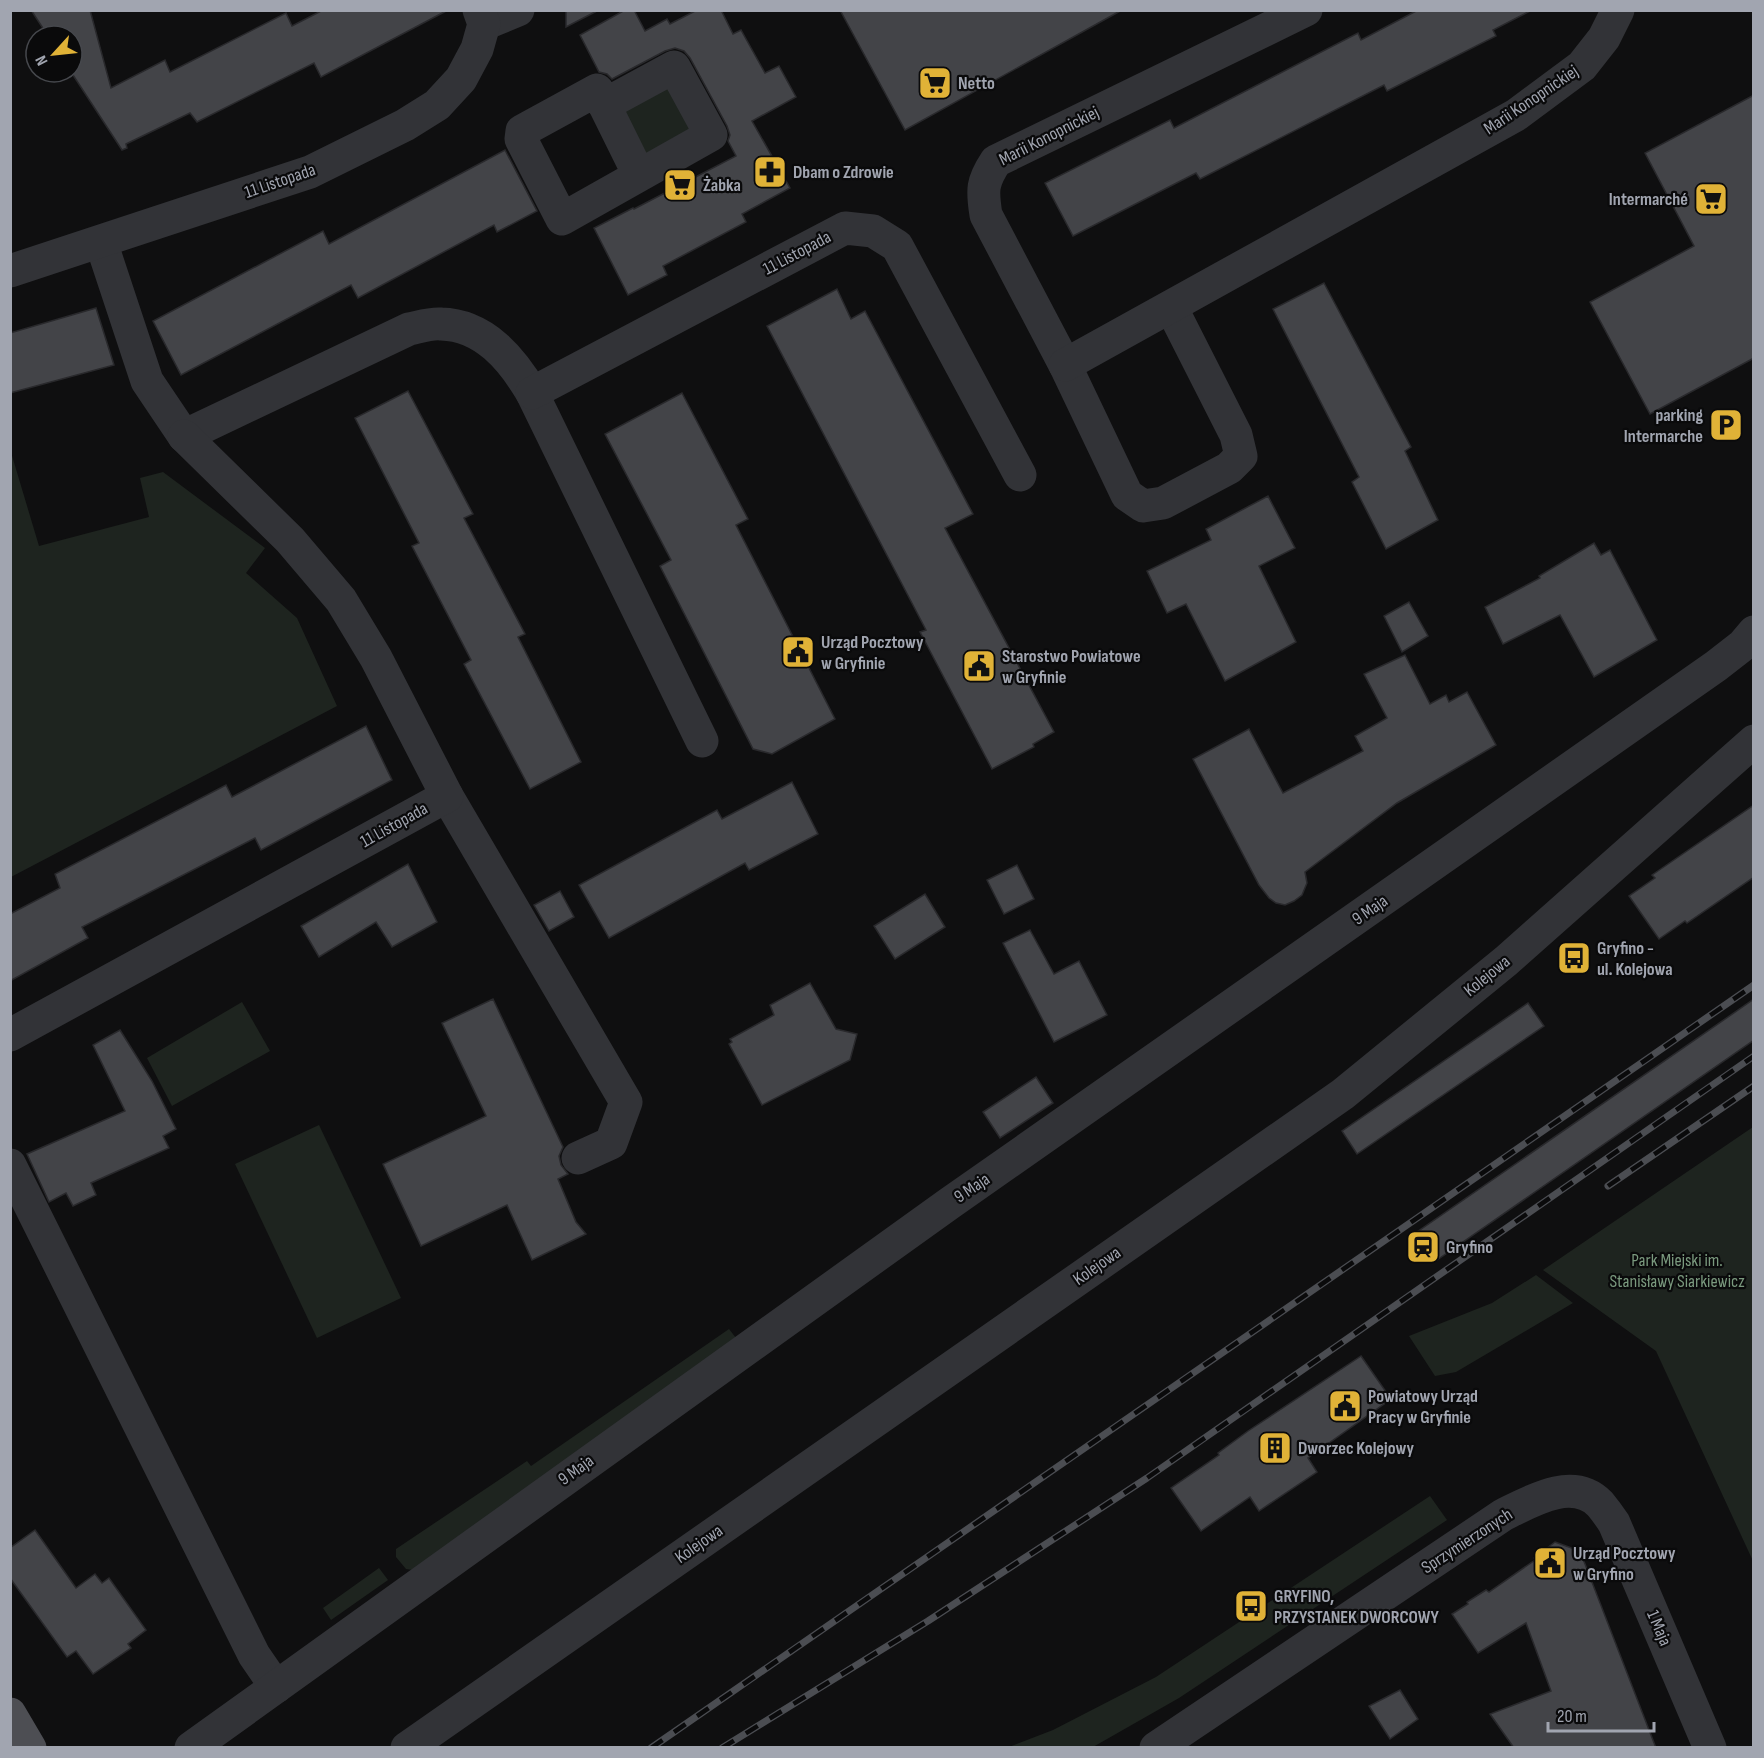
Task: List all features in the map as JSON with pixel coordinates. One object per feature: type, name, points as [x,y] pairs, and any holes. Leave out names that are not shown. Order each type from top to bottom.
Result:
[{"type":"main road","points":[[10,1714],[30,1748]]},
{"type":"street","points":[[482,17],[518,10]]},
{"type":"street","name":"Marii Konopnickiej","points":[[1171,307],[1236,435],[1241,456],[1229,468],[1163,502],[1143,506],[1127,495],[1065,365],[986,215],[982,192],[986,176],[996,161],[1007,155],[1306,10]]},
{"type":"street","name":"Marii Konopnickiej","points":[[1065,365],[1516,115],[1582,66],[1604,38],[1618,10]]},
{"type":"street","name":"11 Listopada","points":[[10,272],[310,172],[405,125],[437,105],[460,79],[477,49],[482,17]]},
{"type":"street","points":[[604,105],[675,67],[711,135],[639,176],[562,219],[521,139],[522,131],[597,90],[604,105],[639,176]]},
{"type":"street","name":"11 Listopada","points":[[532,393],[845,228],[873,231],[897,246],[1020,475]]},
{"type":"street","name":"11 Listopada","points":[[10,1035],[447,796],[376,658],[341,600],[290,540],[184,436],[147,381],[101,242]]},
{"type":"street","points":[[184,436],[409,328],[439,323],[466,327],[497,346],[518,369],[532,393],[702,741]]},
{"type":"street","name":"9 Maja","points":[[191,1748],[993,1173],[1716,666],[1743,645],[1754,632]]},
{"type":"street","name":"Kolejowa","points":[[407,1748],[1343,1094],[1506,961],[1754,741]]},
{"type":"street","points":[[447,796],[626,1102],[610,1143],[578,1158]]},
{"type":"street","points":[[10,1165],[254,1655],[276,1687]]},
{"type":"street","name":"Sprzymierzonych","points":[[1156,1748],[1503,1515],[1545,1494],[1575,1491]]},
{"type":"street","name":"1 Maja","points":[[1575,1491],[1599,1502],[1614,1523],[1710,1748]]},
{"type":"green space","points":[[672,75],[704,132],[642,166],[613,108]]},
{"type":"green space","points":[[10,449],[39,546],[149,517],[140,478],[163,472],[265,548],[246,573],[297,618],[337,706],[11,877]]},
{"type":"green space","points":[[242,1002],[270,1051],[172,1106],[147,1058]]},
{"type":"green space","points":[[319,1125],[401,1298],[317,1338],[235,1164]]},
{"type":"green space","name":"Park Miejski im. Stanisławy Siarkiewicz","points":[[1753,1127],[1753,1561],[1656,1351],[1543,1270]]},
{"type":"green space","points":[[1536,1275],[1573,1303],[1456,1372],[1435,1376],[1409,1336],[1492,1303]]},
{"type":"green space","points":[[729,1329],[736,1338],[413,1570],[406,1569],[396,1557],[396,1549],[527,1461],[531,1466]]},
{"type":"green space","points":[[1430,1496],[1447,1520],[1179,1698],[1093,1747],[1009,1747],[1053,1730],[1156,1677]]},
{"type":"green space","points":[[379,1568],[388,1580],[331,1620],[323,1608]]},
{"type":"building","points":[[31,10],[90,10],[111,88],[165,60],[170,72],[286,13],[292,26],[323,10],[448,10],[321,77],[314,63],[197,122],[190,113],[126,144],[127,148],[122,150],[79,84],[84,84],[84,24],[40,24]]},
{"type":"building","points":[[566,10],[597,10],[597,11],[566,27]]},
{"type":"building","points":[[625,10],[634,10],[645,31],[667,19],[670,24],[697,10],[721,10],[733,34],[741,30],[765,73],[779,66],[796,97],[752,121],[790,188],[742,214],[746,222],[663,266],[667,275],[628,295],[594,228],[736,156],[728,141],[730,135],[727,126],[684,51],[675,48],[665,51],[612,79],[607,74],[599,72],[580,35]]},
{"type":"building","name":"Netto","points":[[840,10],[1122,10],[905,130]]},
{"type":"building","points":[[1418,10],[1532,10],[1493,30],[1496,36],[1387,91],[1384,85],[1200,179],[1196,173],[1073,236],[1045,183],[1170,120],[1174,128],[1358,33],[1361,40]]},
{"type":"building","points":[[1754,95],[1754,358],[1650,414],[1590,302],[1694,246],[1645,153]]},
{"type":"building","points":[[505,150],[537,211],[497,232],[494,225],[358,298],[351,285],[181,375],[153,321],[323,231],[329,244]]},
{"type":"building","points":[[1324,283],[1411,447],[1405,451],[1438,520],[1386,549],[1352,482],[1359,477],[1273,309]]},
{"type":"building","points":[[837,289],[851,319],[865,311],[973,514],[945,528],[1054,732],[1033,744],[1034,747],[992,769],[920,632],[926,630],[767,326]]},
{"type":"building","points":[[96,308],[114,365],[10,393],[10,333]]},
{"type":"building","points":[[408,391],[473,514],[464,518],[525,634],[518,637],[581,762],[530,789],[464,664],[471,660],[412,546],[419,543],[355,418]]},
{"type":"building","points":[[682,393],[748,519],[736,525],[835,719],[772,754],[753,749],[660,566],[671,560],[605,434]]},
{"type":"building","points":[[1268,496],[1295,548],[1259,566],[1296,642],[1225,681],[1186,604],[1167,613],[1147,571],[1211,540],[1206,529]]},
{"type":"building","points":[[1594,543],[1601,555],[1610,550],[1657,640],[1594,677],[1560,615],[1503,644],[1485,607],[1540,578],[1539,576]]},
{"type":"building","points":[[1409,602],[1428,636],[1402,652],[1384,616]]},
{"type":"building","points":[[1405,655],[1430,704],[1446,695],[1449,702],[1467,692],[1496,745],[1397,803],[1305,872],[1307,883],[1302,895],[1285,905],[1276,903],[1259,885],[1193,759],[1249,729],[1283,793],[1363,751],[1355,736],[1387,718],[1364,674]]},
{"type":"building","points":[[366,726],[392,780],[261,850],[255,838],[82,927],[88,938],[10,981],[10,914],[60,888],[55,874],[226,785],[232,797]]},
{"type":"building","points":[[792,782],[818,834],[749,870],[745,863],[609,938],[579,885],[717,810],[722,819]]},
{"type":"building","points":[[1754,805],[1754,877],[1687,923],[1685,921],[1659,939],[1629,896],[1655,878],[1652,875]]},
{"type":"building","points":[[408,864],[437,922],[392,947],[376,922],[319,957],[301,926]]},
{"type":"building","points":[[1017,865],[1034,899],[1004,914],[987,880]]},
{"type":"building","points":[[560,891],[574,917],[549,931],[534,905]]},
{"type":"building","points":[[925,894],[945,927],[895,959],[874,926]]},
{"type":"building","points":[[1030,930],[1054,974],[1079,961],[1107,1015],[1054,1042],[1003,943]]},
{"type":"building","points":[[810,983],[836,1029],[857,1034],[850,1060],[762,1105],[729,1044],[732,1042],[730,1039],[774,1015],[770,1005]]},
{"type":"building","points":[[493,999],[563,1147],[559,1156],[561,1165],[568,1174],[558,1179],[576,1222],[586,1234],[532,1260],[507,1205],[421,1246],[383,1164],[486,1116],[442,1023]]},
{"type":"building","points":[[1754,999],[1754,1040],[1437,1260],[1417,1232]]},
{"type":"building","points":[[1528,1003],[1544,1026],[1357,1154],[1342,1131]]},
{"type":"building","points":[[120,1030],[152,1081],[176,1129],[163,1136],[169,1148],[91,1183],[96,1195],[73,1206],[66,1193],[49,1202],[27,1154],[125,1111],[93,1045]]},
{"type":"building","points":[[1036,1077],[1053,1103],[1000,1138],[983,1112]]},
{"type":"building","name":"Dworzec Kolejowy","points":[[1361,1356],[1391,1399],[1308,1458],[1317,1472],[1259,1511],[1250,1497],[1201,1531],[1171,1488],[1219,1455],[1218,1453],[1248,1431]]},
{"type":"building","points":[[35,1530],[76,1588],[95,1574],[102,1583],[109,1578],[146,1630],[128,1644],[131,1648],[93,1674],[76,1651],[67,1657],[10,1578],[10,1548]]},
{"type":"building","points":[[1555,1542],[1580,1551],[1656,1748],[1514,1748],[1490,1714],[1551,1691],[1526,1623],[1478,1653],[1452,1614],[1468,1604],[1467,1602],[1486,1590],[1489,1592],[1535,1560],[1534,1558]]},
{"type":"building","points":[[1400,1690],[1418,1719],[1390,1739],[1369,1706]]},
{"type":"railway","points":[[651,1748],[1754,985]]},
{"type":"railway","points":[[722,1748],[928,1621],[1147,1478],[1754,1056]]},
{"type":"railway","points":[[1608,1186],[1754,1086]]},
{"type":"place","name":"Netto","points":[[935,83]]},
{"type":"place","name":"Dbam o Zdrowie","points":[[770,172]]},
{"type":"place","name":"Żabka","points":[[680,185]]},
{"type":"place","name":"Intermarché","points":[[1711,199]]},
{"type":"place","name":"parking Intermarche","points":[[1726,425]]},
{"type":"place","name":"Urząd Pocztowy w Gryfinie","points":[[798,652]]},
{"type":"place","name":"Starostwo Powiatowe w Gryfinie","points":[[979,666]]},
{"type":"place","name":"Gryfino - ul. Kolejowa","points":[[1574,958]]},
{"type":"place","name":"Gryfino","points":[[1423,1247]]},
{"type":"place","name":"Powiatowy Urząd Pracy w Gryfinie","points":[[1345,1406]]},
{"type":"place","name":"Dworzec Kolejowy","points":[[1275,1448]]},
{"type":"place","name":"Urząd Pocztowy w Gryfino","points":[[1550,1563]]},
{"type":"place","name":"GRYFINO, PRZYSTANEK DWORCOWY","points":[[1251,1606]]}]
